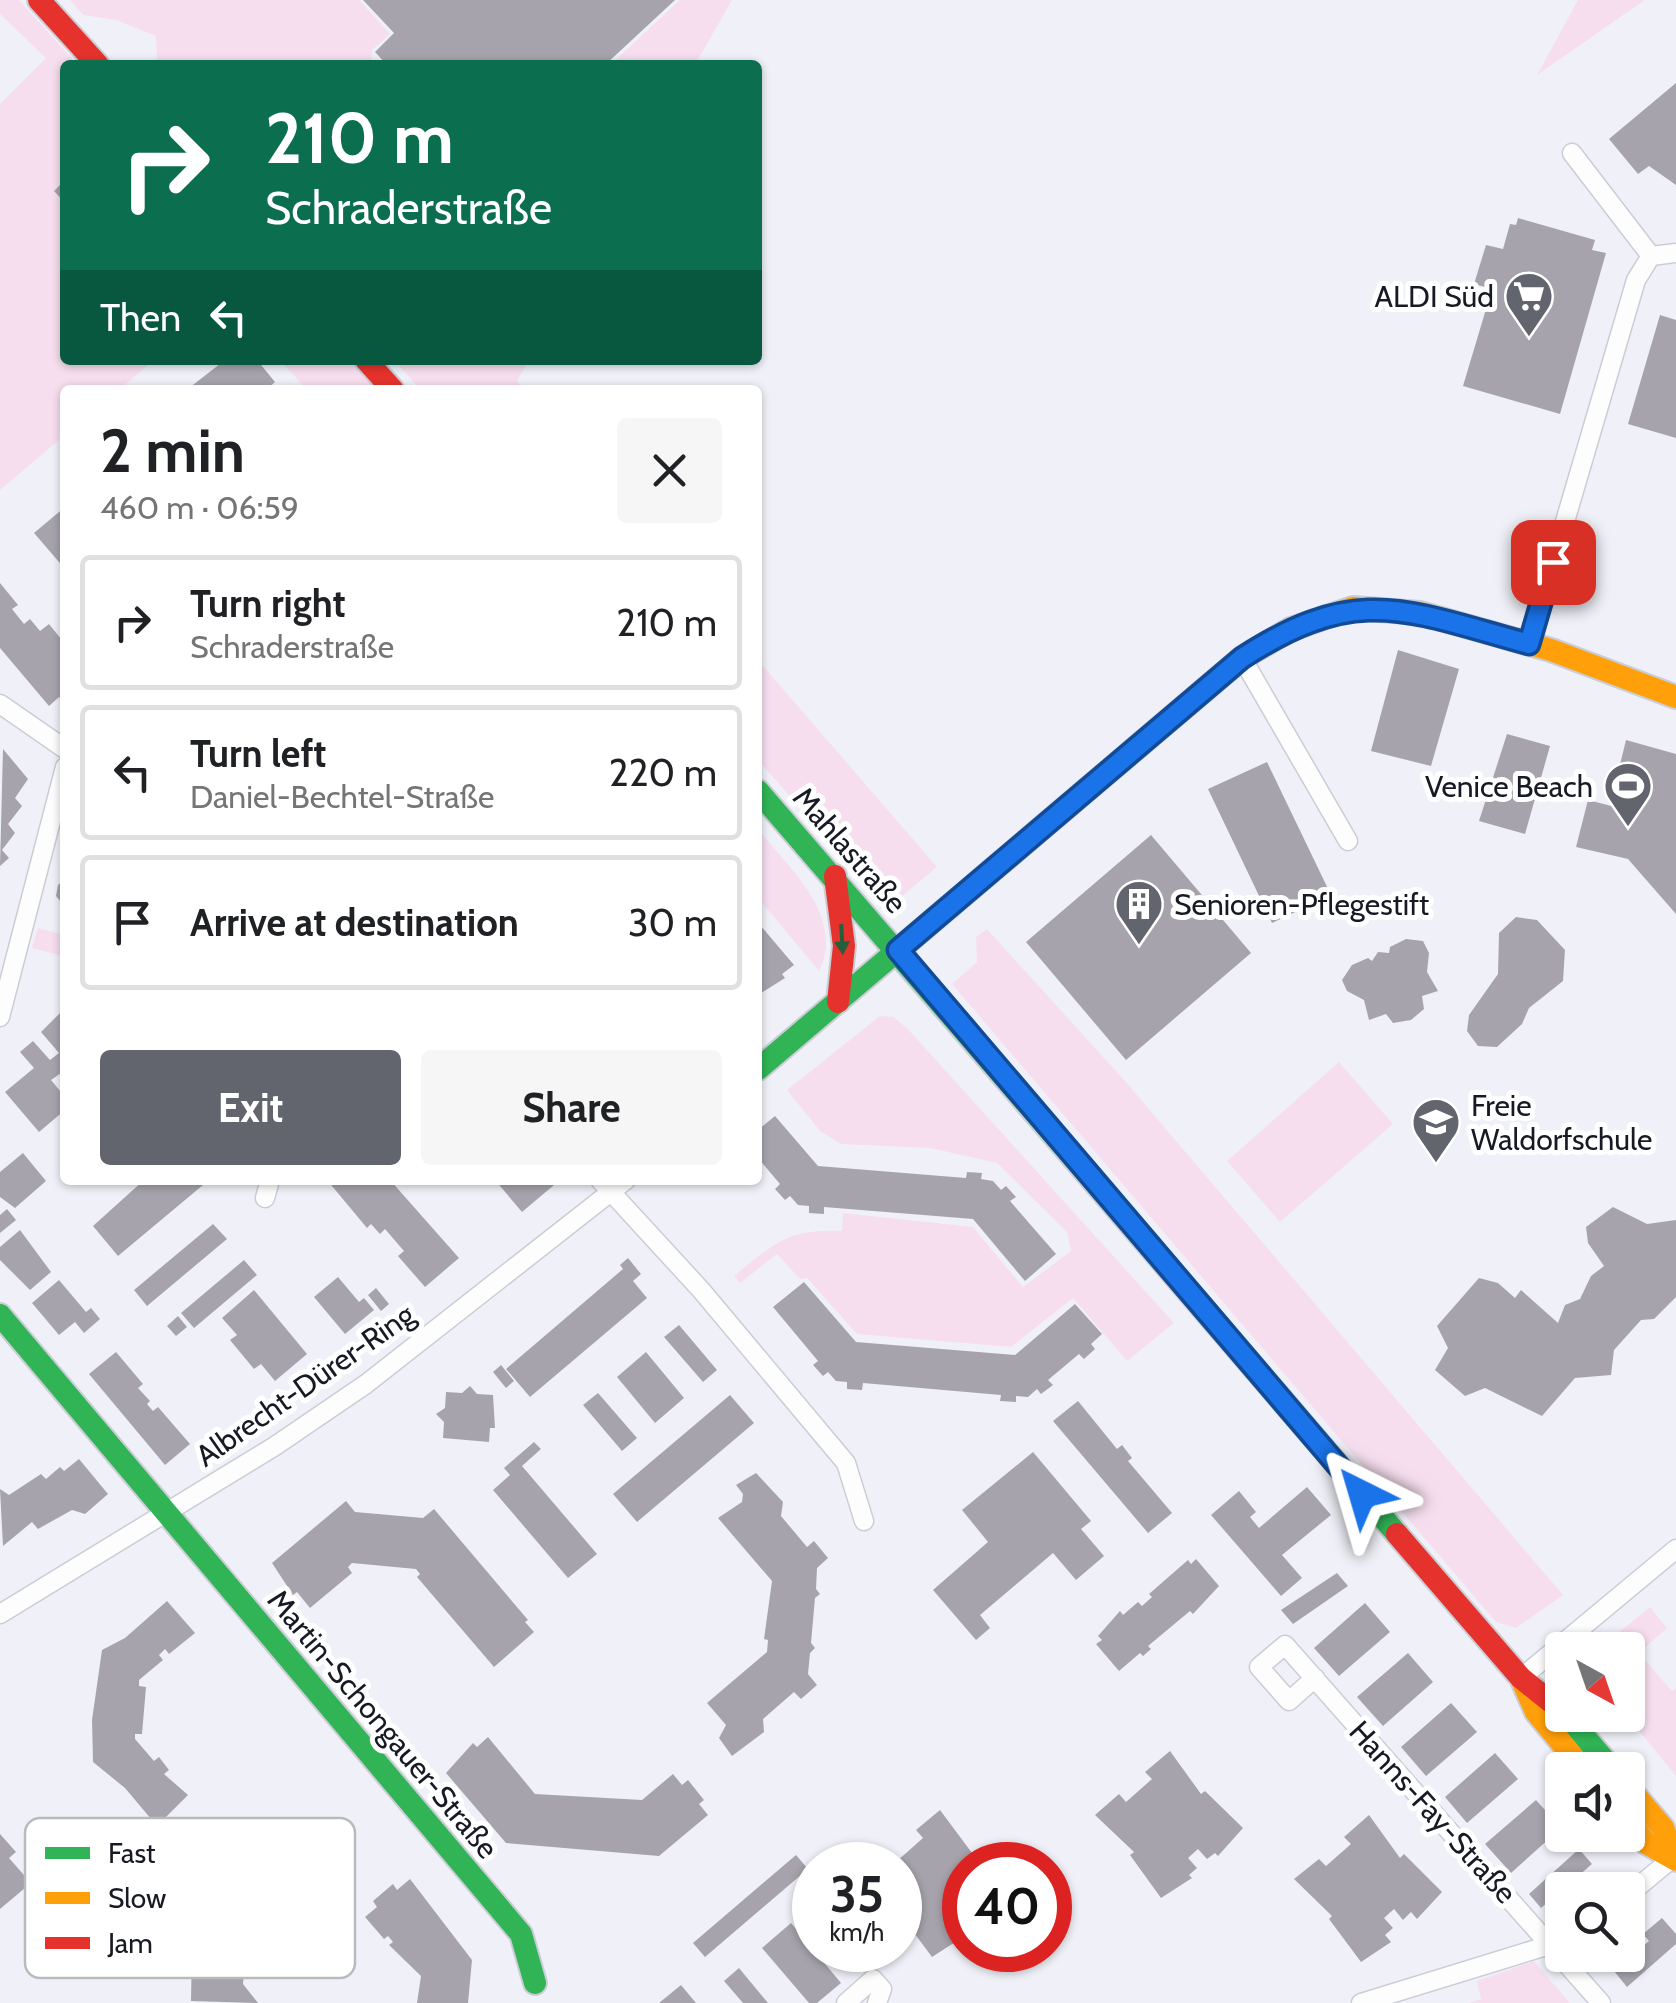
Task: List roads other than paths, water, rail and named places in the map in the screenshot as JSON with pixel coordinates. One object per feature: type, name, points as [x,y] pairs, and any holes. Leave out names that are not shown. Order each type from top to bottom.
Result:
[{"type":"street","points":[[39,0],[93,60]]},
{"type":"street","points":[[1572,153],[1651,256]]},
{"type":"street","points":[[1651,256],[1676,253]]},
{"type":"street","points":[[1529,644],[1636,280],[1651,256]]},
{"type":"street","points":[[370,365],[388,385]]},
{"type":"street","points":[[762,1066],[1242,658],[1284,631],[1320,615],[1357,608],[1394,608],[1529,644],[1676,697]]},
{"type":"street","points":[[1242,658],[1348,841]]},
{"type":"street","points":[[0,704],[60,745]]},
{"type":"street","points":[[0,1017],[60,786]]},
{"type":"street","name":"Mahlastraße","points":[[762,796],[835,876],[1521,1678],[1545,1698]]},
{"type":"street","points":[[835,876],[844,946],[838,1002]]},
{"type":"street","name":"Albrecht-Dürer-Ring","points":[[0,1614],[167,1514],[366,1384],[611,1185]]},
{"type":"street","points":[[613,1185],[846,1463],[864,1521]]},
{"type":"street","name":"Martin-Schongauer-Straße","points":[[0,1315],[521,1934],[535,1982]]},
{"type":"street","points":[[1521,1678],[1676,1549]]},
{"type":"street","name":"Hanns-Fay-Straße","points":[[1314,1678],[1545,1931]]},
{"type":"street","name":"Mahlastraße","points":[[1521,1678],[1536,1712],[1569,1752]]},
{"type":"street","name":"Mahlastraße","points":[[1580,1732],[1598,1752]]},
{"type":"street","points":[[1645,1807],[1663,1828],[1675,1858]]},
{"type":"street","points":[[1645,1842],[1675,1858]]},
{"type":"street","points":[[1645,1882],[1675,1858]]},
{"type":"street","points":[[1361,2003],[1545,1946]]},
{"type":"street","points":[[1578,1972],[1601,2003]]},
{"type":"street","points":[[846,2003],[873,1979],[882,1989],[877,2003]]},
{"type":"place","name":"ALDI Süd","points":[[1529,338]]},
{"type":"place","name":"Venice Beach","points":[[1628,828]]},
{"type":"place","name":"Senioren-Pflegestift","points":[[1139,946]]},
{"type":"place","name":"Freie Waldorfschule","points":[[1436,1164]]}]
